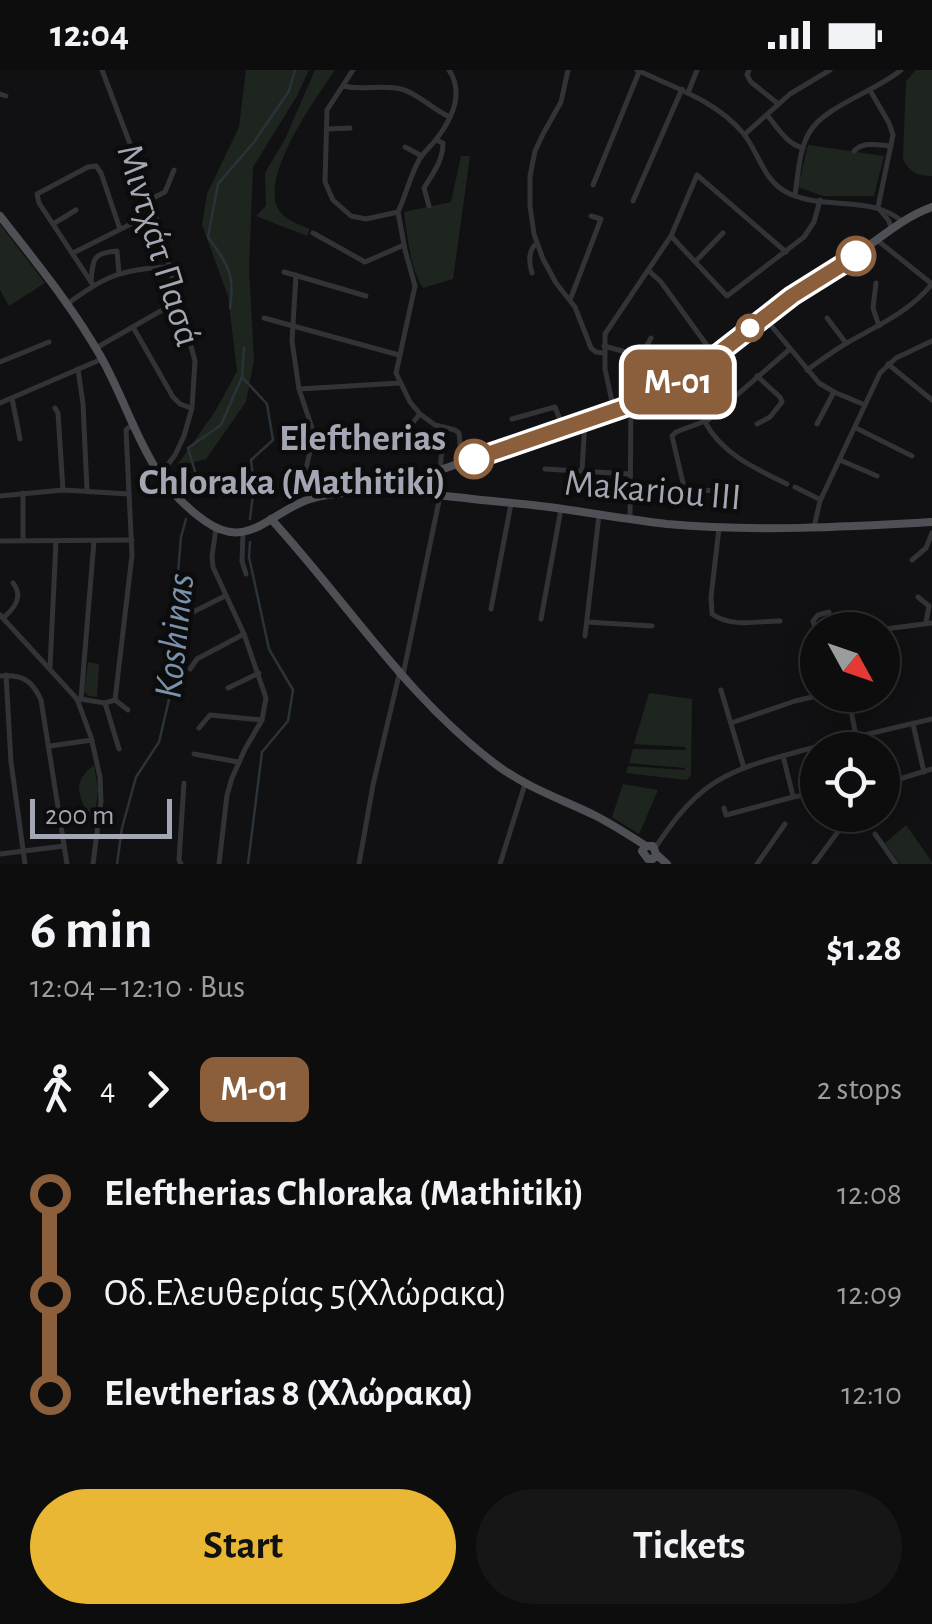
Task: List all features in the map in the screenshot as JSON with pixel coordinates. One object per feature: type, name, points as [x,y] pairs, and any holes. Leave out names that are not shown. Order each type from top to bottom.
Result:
[{"type":"main road","points":[[390,492],[440,470],[631,405],[679,382],[891,228],[932,207]]},
{"type":"main road","points":[[0,216],[96,348],[159,476],[177,498],[216,528],[243,533]]},
{"type":"main road","points":[[418,492],[420,478]]},
{"type":"main road","name":"Makariou III","points":[[243,533],[306,500],[390,492],[561,508],[630,520],[719,526],[932,522]]},
{"type":"main road","points":[[283,532],[280,519],[285,510]]},
{"type":"main road","points":[[271,519],[401,676],[465,738],[525,784],[602,818],[666,864]]},
{"type":"main road","points":[[256,528],[283,532]]},
{"type":"street","name":"Μιντχάτ Πασά","points":[[102,70],[152,198],[195,361],[192,408],[184,436],[159,476]]},
{"type":"street","points":[[352,70],[328,110],[325,182],[333,200],[351,216],[366,219],[398,212]]},
{"type":"street","points":[[449,70],[457,90],[450,117],[422,156],[398,212],[415,286],[396,368],[412,406],[435,424],[459,433],[462,463]]},
{"type":"street","points":[[568,70],[561,102],[540,139],[531,168],[530,206],[537,243],[548,271],[576,307],[592,349],[632,356],[646,347],[650,338]]},
{"type":"street","points":[[632,202],[698,70]]},
{"type":"street","points":[[750,70],[747,75],[751,82],[778,104]]},
{"type":"street","points":[[744,134],[778,104],[830,70]]},
{"type":"street","points":[[795,196],[809,133],[825,115],[901,70]]},
{"type":"street","points":[[592,185],[638,71],[715,108],[744,134],[765,172],[795,196],[878,207],[902,221]]},
{"type":"street","points":[[344,86],[407,90],[450,117]]},
{"type":"street","points":[[870,91],[892,130],[878,207]]},
{"type":"street","points":[[767,115],[787,139],[803,148]]},
{"type":"street","points":[[328,128],[350,128]]},
{"type":"street","points":[[429,206],[424,188],[440,164],[443,150],[443,143],[436,140]]},
{"type":"street","points":[[854,151],[868,144],[891,146]]},
{"type":"street","points":[[405,147],[422,156]]},
{"type":"street","points":[[92,283],[39,203],[37,194],[96,166],[102,173],[120,229]]},
{"type":"street","points":[[152,198],[165,192],[174,170]]},
{"type":"street","points":[[614,411],[606,379],[607,330],[671,236],[697,175],[786,252]]},
{"type":"street","points":[[671,236],[727,296],[808,232],[820,200]]},
{"type":"street","points":[[878,207],[891,228]]},
{"type":"street","points":[[52,224],[76,210]]},
{"type":"street","points":[[72,254],[155,212]]},
{"type":"street","points":[[570,302],[601,219],[592,216]]},
{"type":"street","points":[[696,261],[724,233]]},
{"type":"street","points":[[313,234],[365,262],[404,245]]},
{"type":"street","points":[[807,370],[907,309],[932,284],[876,240]]},
{"type":"street","points":[[532,273],[530,256],[537,243]]},
{"type":"street","points":[[92,283],[97,255],[117,251],[119,273]]},
{"type":"street","points":[[66,305],[92,283],[140,268],[168,267]]},
{"type":"street","points":[[649,271],[662,282],[734,396]]},
{"type":"street","points":[[284,272],[366,296]]},
{"type":"street","points":[[296,275],[292,325],[299,389],[314,430],[302,486]]},
{"type":"street","points":[[876,283],[873,308],[879,326]]},
{"type":"street","points":[[96,348],[178,302]]},
{"type":"street","points":[[764,317],[824,386],[866,405]]},
{"type":"street","points":[[264,318],[399,355]]},
{"type":"street","points":[[827,318],[846,343]]},
{"type":"street","points":[[133,327],[174,397],[192,408]]},
{"type":"street","points":[[814,527],[820,500],[880,373],[888,364],[932,341]]},
{"type":"street","points":[[0,362],[49,342]]},
{"type":"street","points":[[730,491],[688,490],[682,485],[672,436],[705,422],[790,349]]},
{"type":"street","points":[[0,403],[102,359]]},
{"type":"street","points":[[888,364],[932,400]]},
{"type":"street","points":[[78,369],[87,490]]},
{"type":"street","points":[[757,376],[782,402],[770,417],[757,424]]},
{"type":"street","points":[[299,389],[400,383]]},
{"type":"street","points":[[817,424],[834,392]]},
{"type":"street","points":[[12,398],[20,439]]},
{"type":"street","points":[[630,520],[631,405]]},
{"type":"street","points":[[512,420],[555,407],[563,428]]},
{"type":"street","points":[[55,408],[62,490]]},
{"type":"street","points":[[314,438],[393,439],[404,433],[420,414]]},
{"type":"street","points":[[582,472],[584,420]]},
{"type":"street","points":[[116,700],[132,556],[126,430],[134,422]]},
{"type":"street","points":[[705,422],[743,461],[787,484]]},
{"type":"street","points":[[440,470],[444,427]]},
{"type":"street","points":[[856,428],[912,456]]},
{"type":"street","points":[[840,460],[876,476]]},
{"type":"street","points":[[545,469],[630,474]]},
{"type":"street","points":[[796,487],[820,500]]},
{"type":"street","points":[[0,496],[62,490],[129,494]]},
{"type":"street","points":[[23,540],[24,493]]},
{"type":"street","points":[[358,864],[440,496]]},
{"type":"street","points":[[491,609],[512,504]]},
{"type":"street","points":[[540,619],[561,508]]},
{"type":"street","points":[[586,636],[599,515]]},
{"type":"street","points":[[719,526],[712,614],[746,624],[780,621]]},
{"type":"street","points":[[216,528],[212,561],[260,673],[266,698],[262,720],[238,762],[227,796],[219,864]]},
{"type":"street","points":[[243,533],[242,561],[246,574]]},
{"type":"street","points":[[912,560],[926,548],[932,533]]},
{"type":"street","points":[[50,670],[56,540]]},
{"type":"street","points":[[0,541],[132,540]]},
{"type":"street","points":[[92,864],[101,801],[100,777],[79,699],[94,542]]},
{"type":"street","points":[[14,583],[18,596],[15,608],[2,617],[79,699],[105,703],[116,700]]},
{"type":"street","points":[[193,612],[224,596]]},
{"type":"street","points":[[900,627],[929,623],[929,606],[918,597]]},
{"type":"street","points":[[587,622],[652,626]]},
{"type":"street","points":[[190,669],[197,659],[244,634]]},
{"type":"street","points":[[228,688],[260,673]]},
{"type":"street","points":[[25,864],[3,676],[24,677],[41,700],[67,864]]},
{"type":"street","points":[[722,690],[744,768]]},
{"type":"street","points":[[116,700],[128,710]]},
{"type":"street","points":[[731,723],[800,700]]},
{"type":"street","points":[[105,703],[119,749]]},
{"type":"street","points":[[199,728],[210,715],[262,720]]},
{"type":"street","points":[[875,732],[932,720]]},
{"type":"street","points":[[913,724],[924,772]]},
{"type":"street","points":[[49,746],[92,740]]},
{"type":"street","points":[[649,854],[678,814],[712,784],[744,768],[800,751]]},
{"type":"street","points":[[194,754],[238,762]]},
{"type":"street","points":[[782,756],[793,796]]},
{"type":"street","points":[[0,761],[11,762]]},
{"type":"street","points":[[900,780],[932,768]]},
{"type":"street","points":[[180,864],[184,783]]},
{"type":"street","points":[[500,864],[525,784]]},
{"type":"street","points":[[724,808],[726,814],[800,795]]},
{"type":"street","points":[[757,864],[785,824]]},
{"type":"street","points":[[814,864],[838,832]]},
{"type":"street","points":[[875,834],[896,864]]},
{"type":"street","points":[[0,854],[64,846]]},
{"type":"shaded area","points":[[246,70],[309,70],[253,167],[249,269],[254,360],[246,402],[206,459],[176,467],[216,410],[237,371],[228,296],[202,225],[207,194],[239,127]]},
{"type":"shaded area","points":[[315,70],[335,70],[281,162],[275,200],[282,214],[310,229],[307,236],[256,216],[266,206],[265,173],[285,139]]},
{"type":"shaded area","points":[[916,70],[932,70],[932,176],[914,172],[903,158],[906,81]]},
{"type":"shaded area","points":[[808,145],[884,156],[874,196],[823,196],[798,187]]},
{"type":"shaded area","points":[[461,156],[470,156],[453,279],[423,288],[412,261],[404,212],[451,202]]},
{"type":"shaded area","points":[[0,224],[45,283],[9,306],[0,290]]},
{"type":"shaded area","points":[[88,662],[99,664],[97,697],[84,692]]},
{"type":"shaded area","points":[[649,693],[692,699],[691,775],[687,780],[626,773],[628,766],[685,770],[629,763],[633,749],[686,750],[634,744]]},
{"type":"shaded area","points":[[94,765],[98,790],[95,817],[89,817],[79,789],[82,777]]},
{"type":"shaded area","points":[[623,784],[658,790],[639,834],[612,817]]},
{"type":"shaded area","points":[[906,825],[932,864],[900,864],[885,843]]},
{"type":"waterway","name":"Koshinas","points":[[230,308],[228,270],[208,237],[218,184],[254,142],[289,91],[295,70]]},
{"type":"waterway","name":"Koshinas","points":[[193,493],[197,478],[188,448],[221,425],[242,377],[244,347]]},
{"type":"waterway","points":[[242,377],[267,404],[273,440],[251,460],[254,486],[250,519]]},
{"type":"waterway","name":"Koshinas","points":[[117,864],[136,777],[159,742],[179,657],[176,596],[186,519]]},
{"type":"waterway","points":[[248,864],[262,752],[288,721],[293,690],[269,649],[249,557],[250,542]]},
{"type":"bus line","name":"M-01","points":[[474,459],[631,405],[679,382],[792,296],[856,256]]},
{"type":"place","name":"Eleftherias Chloraka (Mathitiki)","points":[[474,459]]}]
